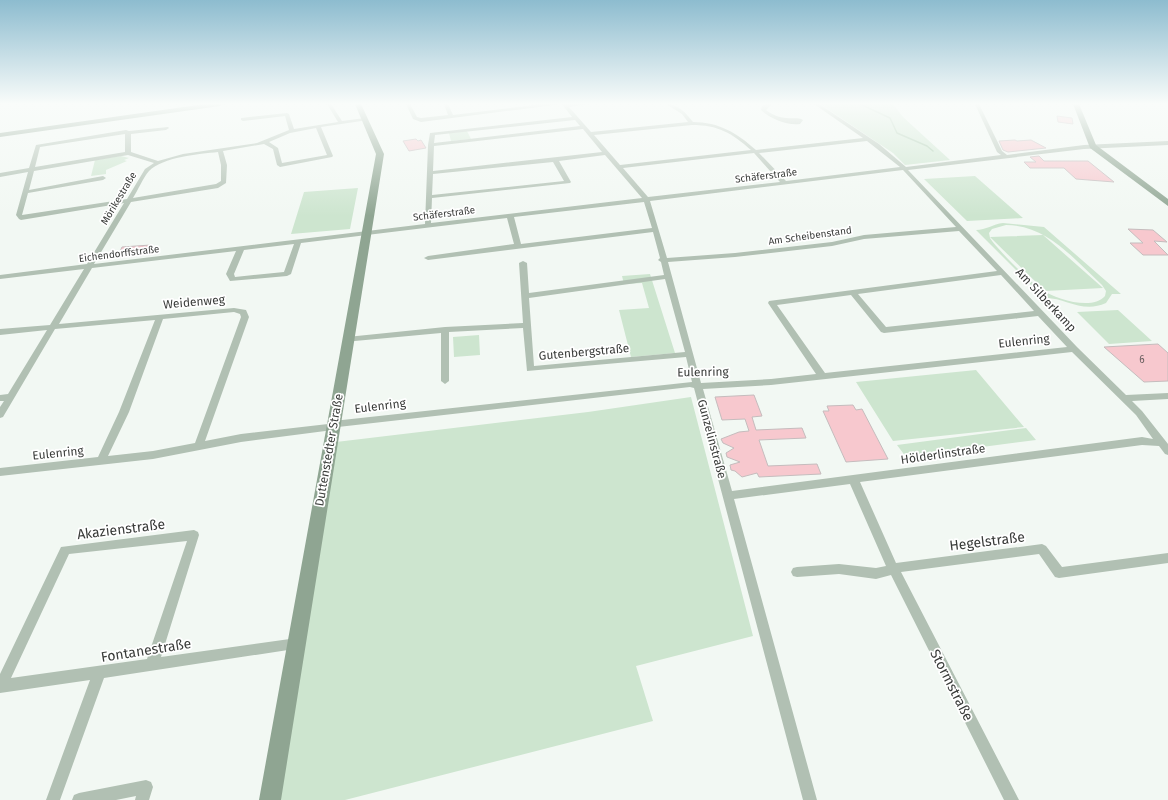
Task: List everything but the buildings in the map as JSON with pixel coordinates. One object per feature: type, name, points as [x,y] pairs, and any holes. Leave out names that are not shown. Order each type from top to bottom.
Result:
[{"type":"street","points":[[67,141],[38,146],[19,215],[21,218],[218,186],[224,182],[224,165],[220,150]]},
{"type":"street","points":[[128,141],[128,153]]},
{"type":"street","points":[[0,175],[128,153],[156,162],[265,142],[275,148],[280,165],[330,156],[324,141]]},
{"type":"street","name":"Duttenstedter Straße","points":[[270,800],[380,154],[374,141]]},
{"type":"street","points":[[428,226],[431,141]]},
{"type":"street","points":[[431,145],[462,141]]},
{"type":"street","name":"Gunzelinstraße","points":[[596,141],[646,199],[810,800]]},
{"type":"street","points":[[743,141],[785,183]]},
{"type":"street","points":[[619,167],[847,141]]},
{"type":"street","name":"Am Silberkamp","points":[[870,141],[886,152],[903,168],[1074,349],[1124,398],[1165,447]]},
{"type":"street","points":[[995,141],[1000,152],[1005,156]]},
{"type":"street","points":[[1091,141],[1093,146],[1168,203]]},
{"type":"street","name":"Schäferstraße","points":[[366,233],[1093,146],[1168,143]]},
{"type":"street","points":[[430,173],[606,153]]},
{"type":"street","points":[[429,198],[568,182],[555,160]]},
{"type":"street","name":"Mörikestraße","points":[[0,416],[88,266],[147,170],[156,162]]},
{"type":"street","points":[[26,192],[103,178]]},
{"type":"street","points":[[510,216],[518,246]]},
{"type":"street","name":"Am Scheibenstand","points":[[662,260],[780,250],[903,233],[961,229]]},
{"type":"street","points":[[428,258],[654,230]]},
{"type":"street","name":"Eichendorffstraße","points":[[0,277],[366,233]]},
{"type":"street","points":[[241,248],[230,274],[233,279],[287,274],[298,241]]},
{"type":"street","name":"Gutenbergstraße","points":[[523,263],[530,369],[689,354]]},
{"type":"street","points":[[822,376],[772,303],[1002,273]]},
{"type":"street","points":[[526,296],[667,277]]},
{"type":"street","points":[[852,292],[884,330],[1040,313]]},
{"type":"street","name":"Weidenweg","points":[[0,332],[234,310],[243,312],[245,317],[199,446]]},
{"type":"street","points":[[101,461],[124,412],[150,340],[160,317]]},
{"type":"street","points":[[348,340],[446,330],[527,325]]},
{"type":"street","points":[[445,381],[446,330]]},
{"type":"street","name":"Eulenring","points":[[0,472],[153,455],[241,438],[333,426],[690,384],[698,386],[771,382],[1074,349]]},
{"type":"street","points":[[1124,398],[1168,396]]},
{"type":"street","points":[[0,398],[11,397]]},
{"type":"street","name":"Hölderlinstraße","points":[[727,496],[1142,441],[1165,447]]},
{"type":"street","points":[[853,479],[894,568]]},
{"type":"street","name":"Akazienstraße","points":[[1,686],[65,550],[194,535],[152,664]]},
{"type":"street","name":"Hegelstraße","points":[[797,572],[844,569],[871,574],[887,573],[894,568],[1042,549],[1059,573],[1168,558]]},
{"type":"street","name":"Stormstraße","points":[[894,568],[989,758],[1012,800]]},
{"type":"street","name":"Fontanestraße","points":[[1,686],[297,644]]},
{"type":"street","points":[[53,800],[99,673]]},
{"type":"street","points":[[79,800],[146,787],[142,800]]},
{"type":"green space","points":[[876,141],[930,141],[950,160],[905,165],[893,153]]},
{"type":"green space","points":[[121,156],[129,158],[124,160],[127,161],[106,170],[106,174],[91,176],[95,160]]},
{"type":"green space","points":[[975,176],[1023,218],[967,221],[924,179]]},
{"type":"green space","points":[[358,188],[350,229],[291,234],[304,192]]},
{"type":"green space","points":[[1003,223],[1044,227],[1121,294],[1112,294],[1106,303],[1089,307],[1052,298],[1044,298],[976,230]],"holes":[[[1006,225],[1021,227],[1047,237],[1059,245],[1102,285],[1106,291],[1105,296],[1092,303],[1074,302],[1056,297],[1037,286],[990,238],[989,233],[992,229]]]},
{"type":"green space","points":[[1043,235],[1103,288],[1045,291],[990,237]]},
{"type":"green space","points":[[650,274],[675,353],[631,357],[619,310],[649,308],[642,283],[624,284],[622,276]]},
{"type":"green space","points":[[1118,310],[1152,341],[1109,344],[1077,312]]},
{"type":"green space","points":[[479,335],[480,355],[454,357],[453,337]]},
{"type":"green space","points":[[976,370],[1024,427],[893,441],[856,382]]},
{"type":"green space","points":[[691,397],[753,636],[636,666],[653,721],[345,800],[278,800],[336,442],[588,412]]},
{"type":"green space","points":[[1026,428],[1036,440],[906,457],[897,445]]},
{"type":"waterway","points":[[916,141],[927,146],[933,151]]}]
